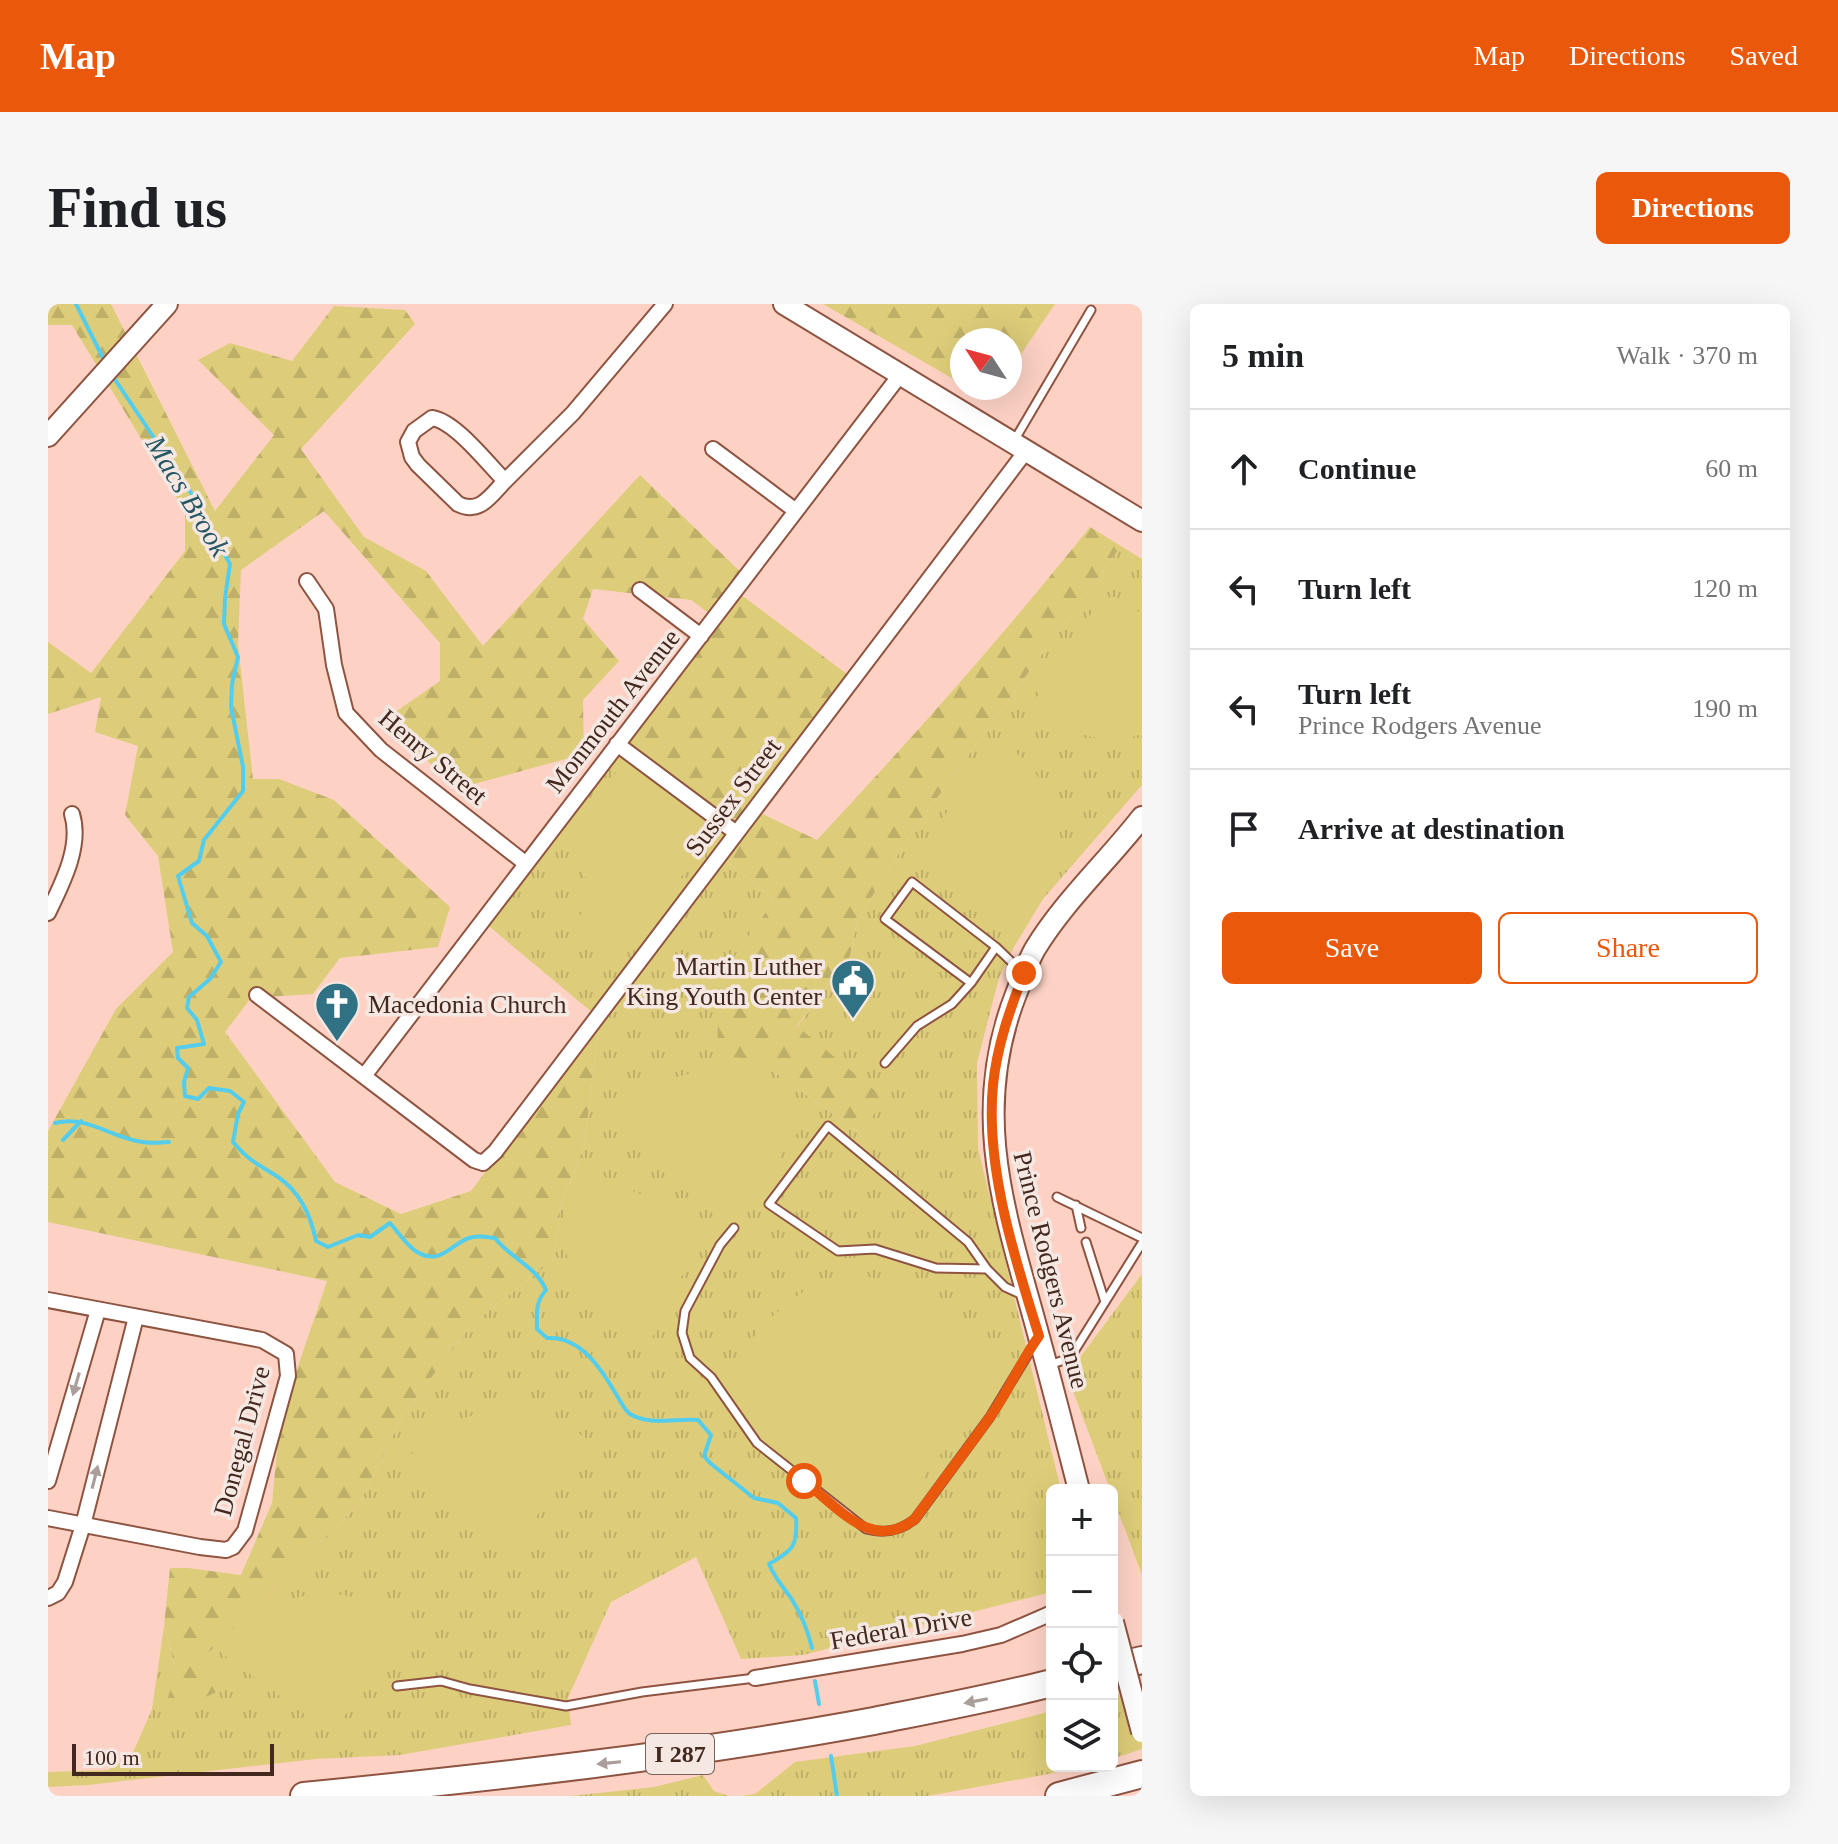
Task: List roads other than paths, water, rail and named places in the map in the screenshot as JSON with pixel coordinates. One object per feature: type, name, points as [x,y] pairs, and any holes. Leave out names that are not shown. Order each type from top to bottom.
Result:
[{"type":"highway","points":[[1118,1666],[1142,1660]]},
{"type":"highway","name":"I 287","points":[[304,1796],[645,1759],[801,1735],[1046,1685]]},
{"type":"highway","points":[[1059,1796],[1142,1774]]},
{"type":"street","points":[[48,436],[167,304]]},
{"type":"street","points":[[505,481],[451,426],[440,419],[432,418],[423,423],[408,442],[418,465],[458,504],[467,509],[477,508],[483,504],[573,413],[665,304]]},
{"type":"street","points":[[784,304],[1142,521]]},
{"type":"street","name":"Monmouth Avenue","points":[[364,1076],[900,375]]},
{"type":"street","name":"Sussex Street","points":[[364,1076],[474,1160],[483,1163],[495,1152],[1019,447]]},
{"type":"street","points":[[713,449],[796,511]]},
{"type":"street","name":"Henry Street","points":[[307,581],[326,609],[334,665],[346,713],[381,750],[525,863]]},
{"type":"street","points":[[640,590],[701,636]]},
{"type":"street","points":[[617,744],[735,832]]},
{"type":"street","points":[[48,913],[65,878],[75,834],[72,814]]},
{"type":"street","name":"Prince Rodgers Avenue","points":[[1077,1484],[1008,1222],[995,1160],[993,1084],[1002,1036],[1034,951],[1069,901],[1142,817]]},
{"type":"street","points":[[257,995],[364,1076]]},
{"type":"street","name":"Donegal Drive","points":[[48,1300],[262,1340],[286,1354],[289,1364],[287,1384],[245,1531],[233,1547],[226,1550],[200,1547],[48,1518]]},
{"type":"street","points":[[48,1481],[98,1310]]},
{"type":"street","points":[[48,1598],[62,1588],[83,1525],[136,1317]]},
{"type":"street","name":"Federal Drive","points":[[755,1678],[962,1644],[1001,1635],[1046,1616]]},
{"type":"street","points":[[1115,1628],[1142,1732]]},
{"type":"lane","points":[[1019,447],[1091,310]]},
{"type":"lane","points":[[971,983],[885,919],[912,882],[996,947],[1024,973]]},
{"type":"lane","points":[[885,1063],[917,1026],[952,1004],[996,947]]},
{"type":"lane","points":[[987,1269],[936,1268],[875,1249],[838,1251],[769,1204],[828,1126],[968,1242],[987,1269],[1005,1287],[1027,1297]]},
{"type":"lane","points":[[1046,1366],[1070,1358],[1142,1240],[1057,1197]]},
{"type":"lane","points":[[1076,1205],[1081,1228]]},
{"type":"lane","points":[[734,1228],[720,1245],[685,1311],[682,1333],[690,1358],[711,1377],[757,1443],[866,1529],[885,1533],[907,1526],[915,1519],[990,1417],[1039,1336]]},
{"type":"lane","points":[[1086,1242],[1105,1302]]},
{"type":"lane","points":[[397,1686],[441,1681],[566,1706],[642,1692],[755,1678]]},
{"type":"waterway","name":"Macs Brook","points":[[76,304],[104,360]]},
{"type":"waterway","name":"Macs Brook","points":[[114,378],[191,493],[230,564],[224,624],[238,657],[231,707],[243,767],[243,791],[204,840],[199,861],[178,876],[192,923],[207,936],[221,962],[210,979],[189,997],[187,1008],[197,1020],[204,1044],[177,1048],[178,1058],[188,1068],[184,1082],[185,1096],[198,1099],[209,1088],[230,1091],[244,1102],[238,1114],[233,1142],[249,1158],[293,1190],[308,1214],[316,1241],[328,1247],[358,1235],[370,1237],[390,1223],[410,1246],[425,1256],[439,1255],[469,1238],[495,1238],[529,1268],[546,1290],[538,1304],[537,1329],[547,1338],[569,1342],[588,1355],[630,1414],[654,1421],[698,1420],[711,1435],[704,1456],[710,1463],[754,1498],[778,1503],[796,1518],[795,1541],[784,1555],[769,1564],[798,1609],[812,1648]]},
{"type":"waterway","points":[[63,1140],[81,1121]]},
{"type":"waterway","points":[[55,1123],[78,1122],[131,1140],[169,1142]]},
{"type":"waterway","name":"Macs Brook","points":[[815,1681],[819,1704]]},
{"type":"waterway","name":"Macs Brook","points":[[831,1756],[837,1796]]},
{"type":"place","name":"Martin Luther King Youth Center","points":[[853,1020]]},
{"type":"place","name":"Macedonia Church","points":[[337,1043]]}]
